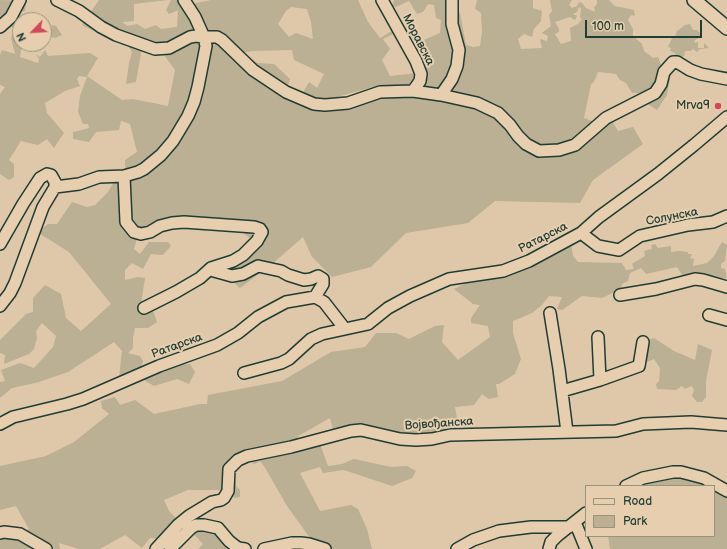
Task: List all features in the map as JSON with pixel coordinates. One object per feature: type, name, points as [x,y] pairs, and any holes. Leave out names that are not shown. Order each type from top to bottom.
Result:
[{"type":"main road","points":[[694,0],[727,28]]},
{"type":"street","points":[[0,27],[11,18],[20,0]]},
{"type":"street","points":[[57,0],[79,11],[101,27],[116,35],[155,49],[169,48],[190,37],[217,37],[253,70],[286,92],[314,104],[348,103],[380,92],[413,91],[441,95],[477,103],[498,113],[526,144],[539,151],[559,150],[575,145],[606,118],[655,92],[661,84],[664,72],[673,62],[677,62],[690,70],[701,74],[727,79]]},
{"type":"street","points":[[55,187],[78,184],[99,177],[124,176],[144,169],[161,155],[173,141],[188,116],[198,87],[206,46],[204,37],[195,17],[184,0]]},
{"type":"street","name":"Моравска","points":[[382,0],[416,61],[421,74],[420,81],[413,91]]},
{"type":"street","points":[[441,95],[452,79],[457,66],[459,50],[452,24],[452,0]]},
{"type":"street","name":"Ратарска","points":[[244,373],[281,363],[289,359],[311,339],[322,334],[368,324],[388,308],[410,296],[449,279],[503,271],[529,260],[581,233],[599,217],[658,174],[727,117]]},
{"type":"street","points":[[0,244],[40,178],[47,174],[51,175],[55,182],[55,187],[46,200],[16,283],[0,306]]},
{"type":"street","points":[[124,176],[126,222],[134,232],[140,234],[160,226],[184,222],[254,227],[260,229],[262,232],[260,237],[244,255],[238,259],[211,268],[200,278],[144,308]]},
{"type":"street","name":"Солунска","points":[[581,233],[598,246],[619,250],[640,236],[688,225],[713,222],[727,216]]},
{"type":"street","points":[[211,268],[232,276],[243,274],[258,266],[304,280],[318,276],[323,279],[323,284],[315,297],[324,302],[345,329]]},
{"type":"street","points":[[620,295],[656,289],[696,279],[727,287]]},
{"type":"street","name":"Ратарска","points":[[0,424],[13,417],[83,399],[158,366],[217,346],[238,333],[258,317],[286,302],[315,297]]},
{"type":"street","points":[[550,313],[567,432]]},
{"type":"street","points":[[709,315],[727,320]]},
{"type":"street","points":[[598,337],[600,380]]},
{"type":"street","points":[[562,391],[600,380],[639,366],[643,342]]},
{"type":"street","name":"Војвођанска","points":[[156,549],[178,525],[189,516],[212,502],[224,498],[228,491],[229,469],[238,460],[247,456],[291,447],[351,431],[361,430],[400,439],[416,440],[432,439],[450,435],[616,431],[643,424],[691,422],[727,425]]},
{"type":"street","points":[[628,485],[642,478],[673,472],[681,472],[704,478],[727,491]]},
{"type":"street","points":[[549,549],[551,542],[585,514]]},
{"type":"street","points":[[170,549],[196,525],[218,528],[229,541],[238,548],[245,549]]},
{"type":"street","points":[[457,549],[473,540],[499,531],[531,527],[572,525]]},
{"type":"street","points":[[572,525],[586,549]]},
{"type":"street","points":[[0,533],[20,534],[46,549]]},
{"type":"street","points":[[264,549],[292,542],[309,544],[325,549]]},
{"type":"green space","points":[[0,0],[26,1],[25,11],[12,12],[12,14],[0,20]]},
{"type":"green space","points":[[99,0],[168,0],[134,4],[134,21],[122,22],[128,26],[137,24],[145,29],[156,25],[161,29],[177,27],[178,10],[169,14],[166,10],[171,0],[186,0],[192,4],[211,0],[358,0],[368,22],[380,38],[392,31],[395,33],[383,39],[390,49],[382,60],[390,76],[418,73],[414,81],[407,85],[388,87],[380,85],[326,100],[317,99],[302,94],[309,82],[317,88],[324,74],[294,60],[292,50],[253,51],[240,53],[258,63],[274,64],[290,79],[285,94],[321,108],[409,91],[424,72],[412,45],[440,33],[441,20],[436,18],[434,5],[428,4],[423,12],[417,14],[409,1],[396,7],[392,6],[394,0],[456,0],[454,10],[460,13],[466,45],[473,47],[480,46],[482,32],[481,13],[475,9],[477,0],[533,0],[533,8],[542,11],[541,21],[534,29],[532,37],[524,34],[518,39],[521,49],[542,48],[540,39],[547,41],[548,36],[542,33],[551,26],[549,15],[552,11],[550,0],[572,0],[569,5],[572,8],[577,6],[579,2],[586,8],[595,12],[594,7],[597,4],[597,0],[609,0],[615,6],[634,10],[635,16],[631,15],[628,20],[633,29],[633,36],[642,44],[644,51],[653,58],[658,57],[663,70],[670,79],[667,95],[657,110],[638,98],[641,93],[632,93],[626,83],[620,80],[616,74],[598,72],[594,82],[591,84],[584,118],[603,125],[611,119],[618,131],[633,127],[643,144],[593,180],[580,203],[495,201],[468,223],[406,233],[371,267],[332,277],[312,257],[303,237],[272,264],[240,288],[220,270],[255,242],[242,232],[191,228],[171,222],[138,235],[134,249],[140,254],[149,242],[168,242],[171,246],[163,255],[151,254],[143,269],[132,263],[125,270],[125,280],[138,277],[145,278],[141,304],[152,308],[157,322],[148,328],[135,328],[133,348],[128,353],[140,356],[143,361],[140,372],[119,378],[122,351],[114,342],[68,372],[39,382],[12,388],[0,398],[0,382],[5,381],[1,370],[20,363],[34,368],[53,347],[56,336],[42,323],[36,331],[37,338],[34,349],[29,354],[4,364],[5,355],[0,353],[0,340],[26,314],[33,312],[33,298],[45,285],[61,294],[66,318],[81,331],[111,304],[69,252],[37,232],[48,224],[57,224],[72,202],[87,207],[95,205],[108,192],[115,180],[126,179],[125,160],[137,152],[130,124],[121,121],[119,130],[96,132],[89,142],[73,139],[73,132],[89,128],[88,124],[83,124],[78,112],[80,96],[87,77],[79,76],[77,79],[80,86],[65,91],[45,103],[47,113],[64,133],[54,148],[47,139],[38,145],[21,141],[9,160],[14,164],[14,177],[9,180],[0,174],[0,94],[5,87],[0,85],[0,55],[2,50],[15,54],[14,52],[21,52],[20,57],[38,63],[39,59],[36,54],[40,57],[44,52],[46,52],[48,56],[90,53],[98,58],[87,76],[122,100],[133,99],[168,106],[175,70],[164,55],[167,47],[142,48],[136,82],[126,84],[132,52],[126,43],[112,40],[82,25]],"holes":[[[291,7],[307,9],[311,22],[313,39],[296,33],[289,37],[278,24],[286,11]],[[579,7],[581,8],[580,18],[582,19],[578,24],[570,28],[571,41],[561,44],[555,34],[559,32],[555,22],[570,17],[575,20],[577,16],[573,14],[577,12]]]},
{"type":"green space","points":[[12,18],[12,27],[2,30]]},
{"type":"green space","points":[[690,24],[693,30],[697,30],[700,33],[700,37],[694,41],[695,43],[698,42],[698,48],[704,48],[704,43],[709,48],[700,49],[697,52],[693,49],[691,51],[685,51],[684,56],[676,60],[675,53],[670,51],[671,48],[668,47],[677,31],[685,25]]},
{"type":"green space","points":[[52,25],[56,26],[62,35],[55,38],[52,37]]},
{"type":"green space","points":[[571,242],[573,256],[578,262],[622,263],[626,270],[634,269],[632,264],[645,256],[644,251],[652,249],[651,245],[655,244],[658,248],[671,246],[671,252],[678,251],[692,254],[690,258],[694,259],[693,266],[707,263],[714,256],[722,242],[727,245],[725,261],[721,264],[721,268],[725,269],[727,278],[715,279],[706,273],[703,275],[683,276],[677,267],[646,274],[641,268],[630,273],[628,281],[622,284],[621,289],[602,298],[582,296],[562,310],[557,309],[562,297],[549,296],[542,305],[532,313],[513,321],[513,333],[521,359],[515,374],[499,384],[496,384],[498,397],[489,399],[482,394],[474,405],[455,407],[459,430],[414,437],[376,427],[353,425],[333,430],[330,418],[298,436],[298,440],[263,459],[319,441],[328,466],[342,464],[354,459],[391,467],[407,466],[416,471],[412,478],[392,486],[344,470],[323,473],[320,467],[300,473],[320,511],[351,505],[358,509],[367,529],[372,549],[318,549],[287,506],[260,461],[255,464],[246,461],[234,474],[236,486],[240,490],[240,497],[234,498],[231,494],[230,483],[220,490],[188,490],[164,500],[169,511],[176,518],[161,539],[150,538],[142,548],[125,535],[100,549],[79,549],[59,543],[60,549],[0,549],[0,538],[29,529],[16,506],[0,510],[0,466],[46,456],[74,442],[109,414],[102,408],[101,401],[115,397],[120,405],[135,400],[154,414],[200,404],[207,404],[208,395],[282,381],[331,352],[365,347],[376,333],[396,333],[409,339],[435,326],[444,325],[442,342],[458,360],[490,337],[488,326],[471,323],[471,318],[480,305],[473,304],[454,289],[484,275]]},
{"type":"green space","points":[[654,338],[674,351],[695,360],[698,344],[712,350],[706,381],[706,397],[702,402],[697,402],[692,396],[694,390],[692,386],[685,389],[682,386],[676,390],[657,389],[656,384],[659,381],[660,368],[654,359],[642,364],[645,341]]},
{"type":"green space","points":[[190,364],[195,372],[189,384],[177,379],[154,386],[144,380],[149,374],[161,369]]},
{"type":"green space","points":[[677,469],[727,489],[727,549],[610,549],[608,537],[715,537],[715,485],[635,485]]},
{"type":"green space","points":[[202,527],[217,532],[237,549],[198,549],[203,544],[191,531]]},
{"type":"place","name":"Mrva9","points":[[718,106]]}]
